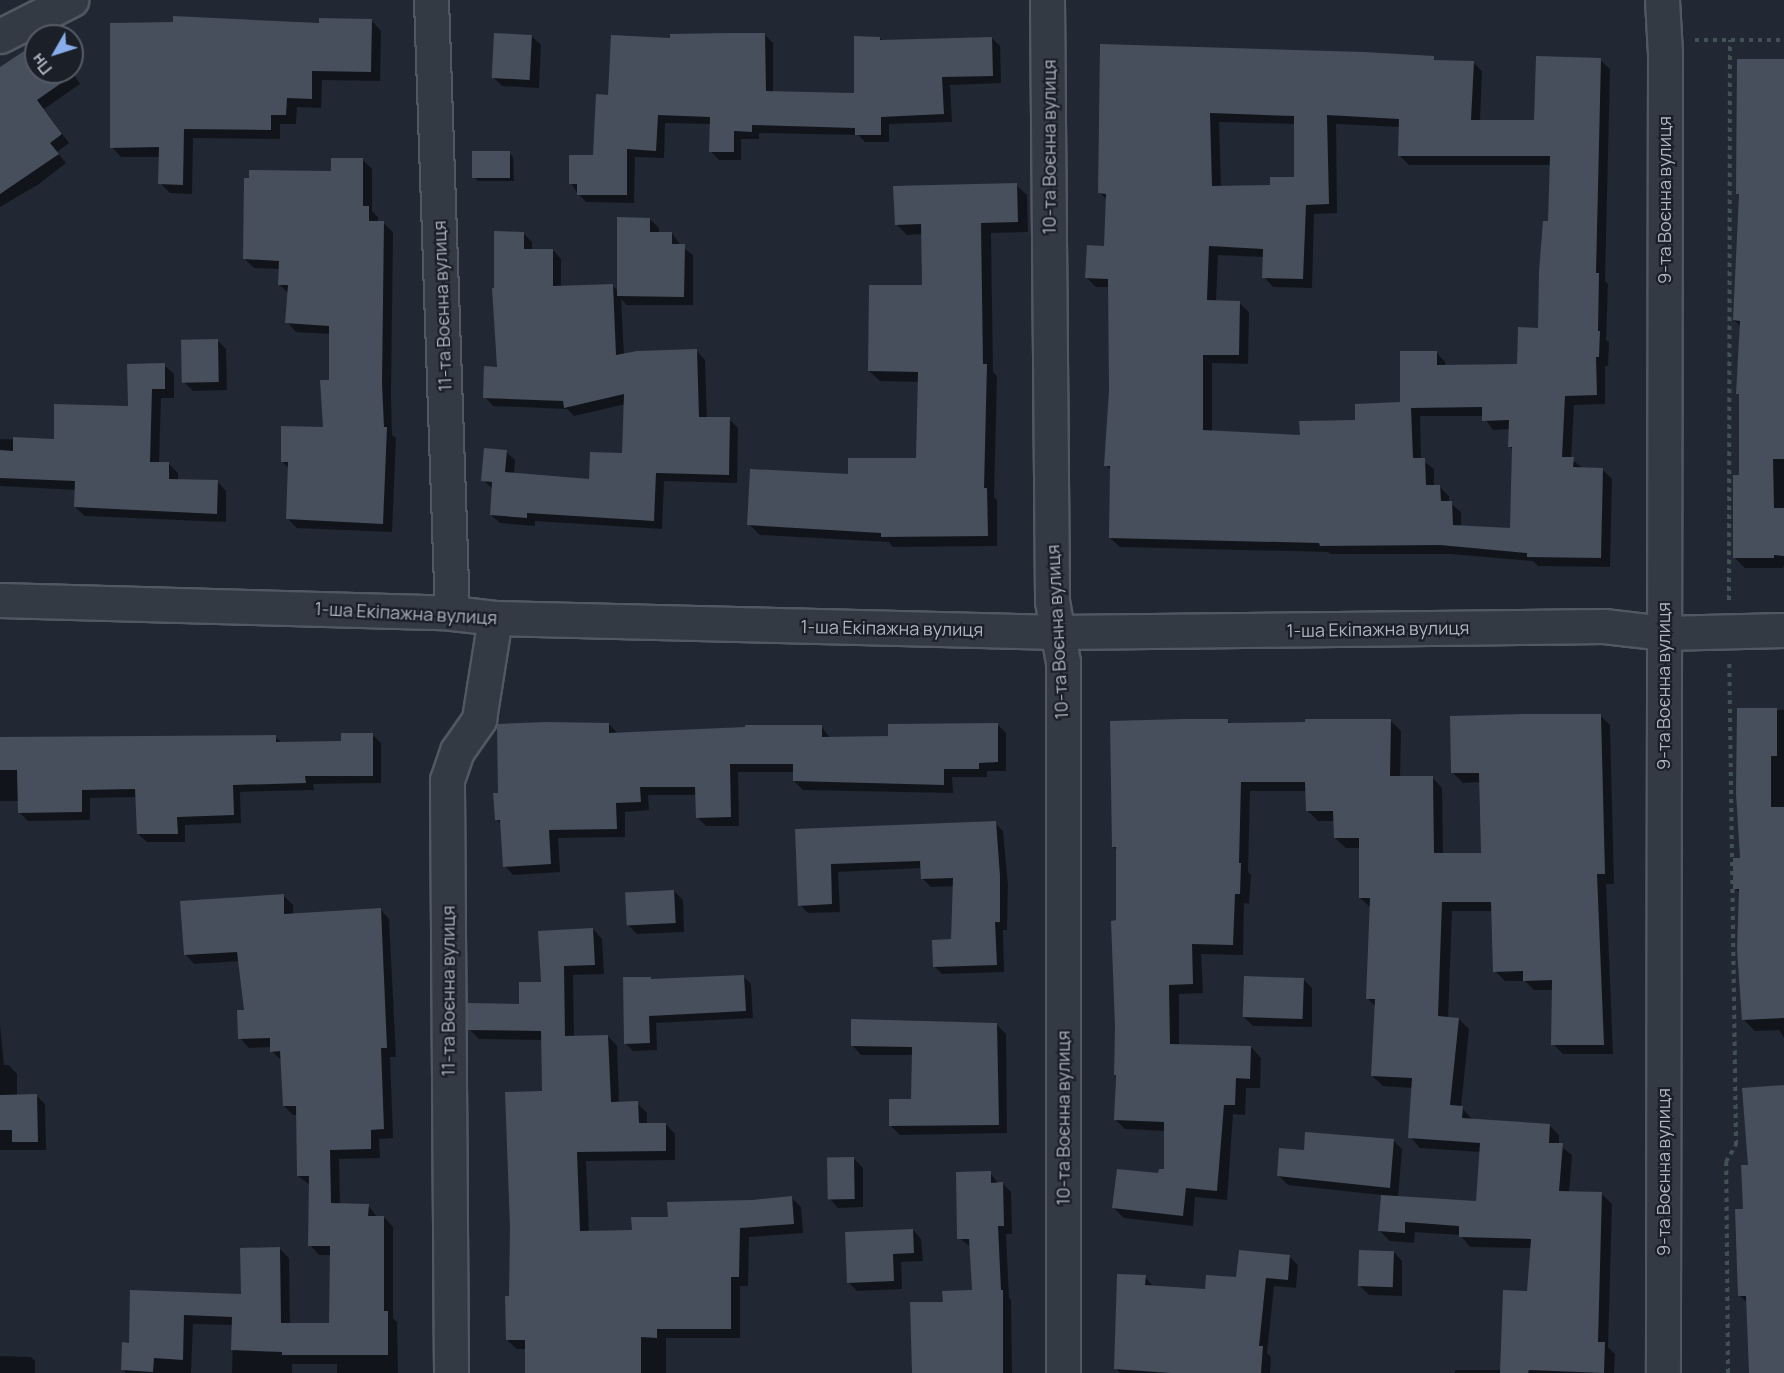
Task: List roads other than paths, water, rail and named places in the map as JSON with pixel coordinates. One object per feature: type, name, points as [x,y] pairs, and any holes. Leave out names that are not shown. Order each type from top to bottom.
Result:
[{"type":"street","points":[[0,36],[71,0]]},
{"type":"street","name":"11-та Воєнна вулиця","points":[[431,0],[452,613]]},
{"type":"street","name":"10-та Воєнна вулиця","points":[[1047,0],[1052,601],[1063,662],[1063,1373]]},
{"type":"street","name":"9-та Воєнна вулиця","points":[[1662,0],[1664,41],[1663,1373]]},
{"type":"street","name":"1-ша Екіпажна вулиця","points":[[0,600],[452,613],[495,618],[1058,632],[1604,626],[1663,633],[1784,630]]},
{"type":"street","name":"11-та Воєнна вулиця","points":[[451,1373],[447,780],[458,751],[479,719],[495,618]]}]
